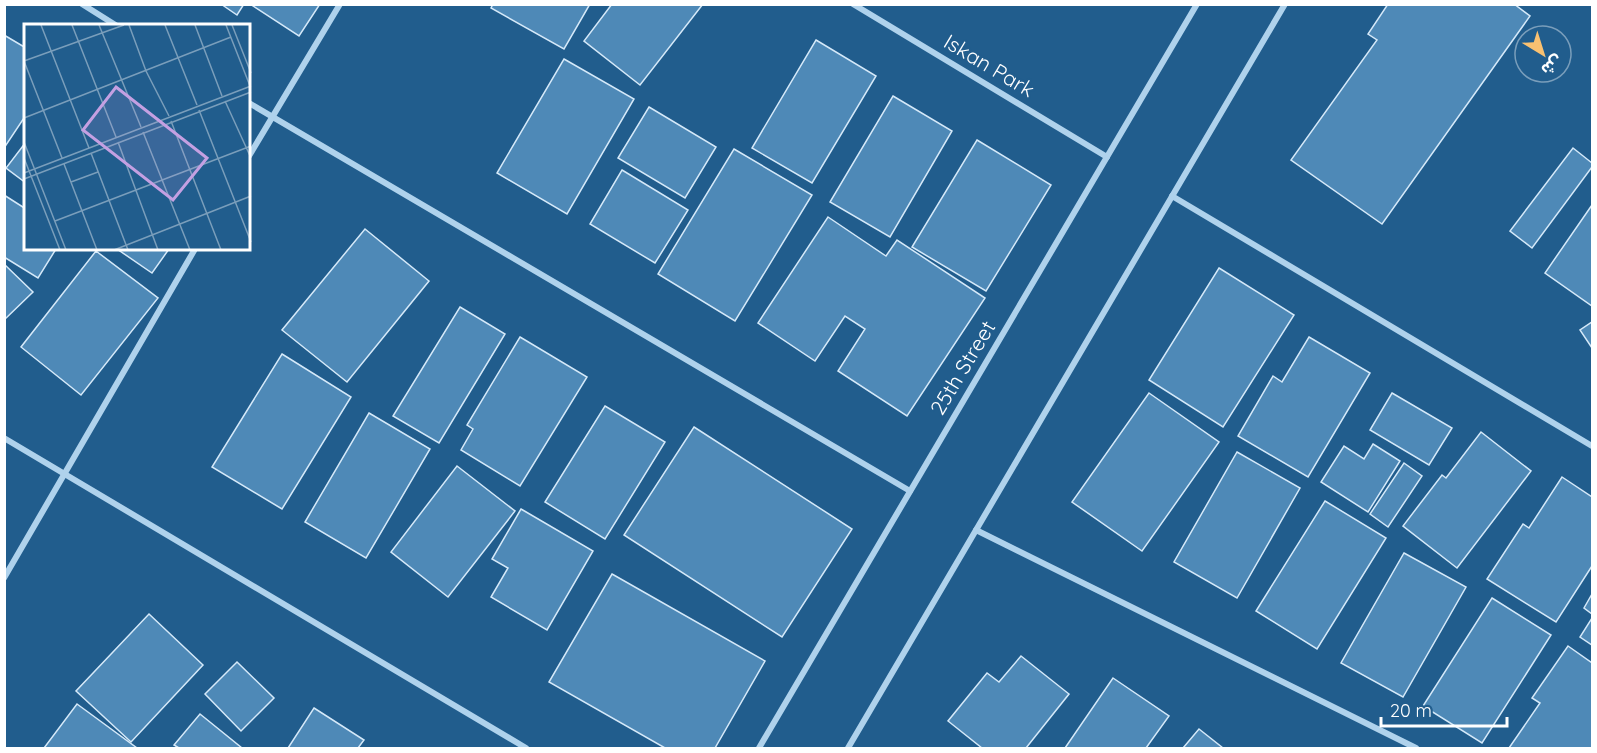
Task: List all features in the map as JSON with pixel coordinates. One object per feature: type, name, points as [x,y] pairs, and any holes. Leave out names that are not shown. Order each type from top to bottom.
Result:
[{"type":"street","points":[[82,4],[114,24]]},
{"type":"street","points":[[250,154],[340,4]]},
{"type":"street","name":"Iskan Park","points":[[853,4],[1107,157]]},
{"type":"street","name":"25th Street","points":[[759,748],[1197,4]]},
{"type":"street","points":[[848,748],[1285,4]]},
{"type":"street","points":[[250,104],[910,490]]},
{"type":"street","points":[[1172,196],[1593,446]]},
{"type":"street","points":[[4,579],[194,250]]},
{"type":"street","points":[[4,438],[526,748]]},
{"type":"street","points":[[976,530],[1416,748]]},
{"type":"building","points":[[221,4],[244,4],[237,15]]},
{"type":"building","points":[[250,4],[320,4],[299,36]]},
{"type":"building","points":[[493,4],[590,4],[564,49],[491,8]]},
{"type":"building","points":[[612,4],[703,4],[640,85],[584,41]]},
{"type":"building","points":[[1388,4],[1514,4],[1530,16],[1524,24],[1513,24],[1513,40],[1382,224],[1291,160],[1377,40],[1368,34]]},
{"type":"building","points":[[4,35],[24,47],[24,118],[4,148]]},
{"type":"building","points":[[816,40],[876,76],[812,183],[752,148]]},
{"type":"building","points":[[564,59],[634,99],[567,214],[497,173]]},
{"type":"building","points":[[893,96],[952,131],[890,237],[830,202]]},
{"type":"building","points":[[649,107],[716,147],[685,198],[618,158]]},
{"type":"building","points":[[977,140],[1051,185],[986,291],[912,247]]},
{"type":"building","points":[[24,145],[24,182],[6,168]]},
{"type":"building","points":[[1573,148],[1592,163],[1592,167],[1532,248],[1510,231]]},
{"type":"building","points":[[734,149],[812,195],[735,321],[658,274]]},
{"type":"building","points":[[622,170],[688,210],[655,263],[590,224]]},
{"type":"building","points":[[4,195],[24,208],[24,250],[55,250],[38,278],[4,257]]},
{"type":"building","points":[[1592,205],[1592,306],[1545,273]]},
{"type":"building","points":[[828,217],[886,256],[897,240],[985,298],[907,416],[838,371],[865,329],[845,316],[815,361],[758,323]]},
{"type":"building","points":[[365,229],[429,281],[347,382],[282,330]]},
{"type":"building","points":[[118,250],[168,250],[152,273]]},
{"type":"building","points":[[96,251],[158,298],[81,395],[21,347]]},
{"type":"building","points":[[4,264],[33,292],[4,320]]},
{"type":"building","points":[[1219,268],[1294,315],[1223,427],[1149,380]]},
{"type":"building","points":[[460,307],[505,334],[439,443],[393,416]]},
{"type":"building","points":[[1592,322],[1592,348],[1580,330]]},
{"type":"building","points":[[520,337],[587,377],[520,486],[461,450],[473,429],[467,425]]},
{"type":"building","points":[[1309,337],[1370,373],[1308,477],[1238,436],[1273,376],[1282,382]]},
{"type":"building","points":[[282,354],[351,397],[282,509],[212,467]]},
{"type":"building","points":[[1149,393],[1219,442],[1142,551],[1072,502]]},
{"type":"building","points":[[1392,393],[1452,428],[1429,465],[1370,430]]},
{"type":"building","points":[[605,406],[665,442],[605,539],[545,502]]},
{"type":"building","points":[[369,413],[430,449],[366,558],[305,522]]},
{"type":"building","points":[[694,427],[852,529],[782,637],[624,535]]},
{"type":"building","points":[[1481,432],[1531,471],[1457,568],[1403,526],[1442,475],[1446,478]]},
{"type":"building","points":[[1373,444],[1400,461],[1368,512],[1321,482],[1344,446],[1364,459]]},
{"type":"building","points":[[1237,452],[1300,488],[1237,598],[1174,562]]},
{"type":"building","points":[[1404,463],[1422,476],[1388,527],[1370,514]]},
{"type":"building","points":[[457,466],[515,511],[448,597],[391,552]]},
{"type":"building","points":[[1562,477],[1592,497],[1592,566],[1556,622],[1487,579],[1523,524],[1529,528]]},
{"type":"building","points":[[1325,501],[1386,538],[1317,649],[1256,611]]},
{"type":"building","points":[[521,509],[593,551],[547,630],[491,597],[508,568],[492,559]]},
{"type":"building","points":[[1404,553],[1466,587],[1403,697],[1341,663]]},
{"type":"building","points":[[612,574],[765,661],[715,748],[665,748],[549,682]]},
{"type":"building","points":[[1592,594],[1592,614],[1584,608]]},
{"type":"building","points":[[1492,598],[1551,635],[1482,743],[1423,706]]},
{"type":"building","points":[[149,614],[203,665],[131,742],[76,691]]},
{"type":"building","points":[[1592,618],[1592,645],[1580,637]]},
{"type":"building","points":[[1568,646],[1592,663],[1592,748],[1509,748],[1540,703],[1532,698]]},
{"type":"building","points":[[1021,656],[1069,694],[1026,748],[982,748],[948,721],[987,673],[999,682]]},
{"type":"building","points":[[237,662],[274,698],[241,731],[205,694]]},
{"type":"building","points":[[1113,678],[1169,716],[1146,748],[1065,748]]},
{"type":"building","points":[[77,704],[137,748],[44,748]]},
{"type":"building","points":[[314,708],[364,740],[358,748],[288,748]]},
{"type":"building","points":[[200,714],[242,748],[179,748],[174,745]]},
{"type":"building","points":[[1199,729],[1223,748],[1183,748]]}]
